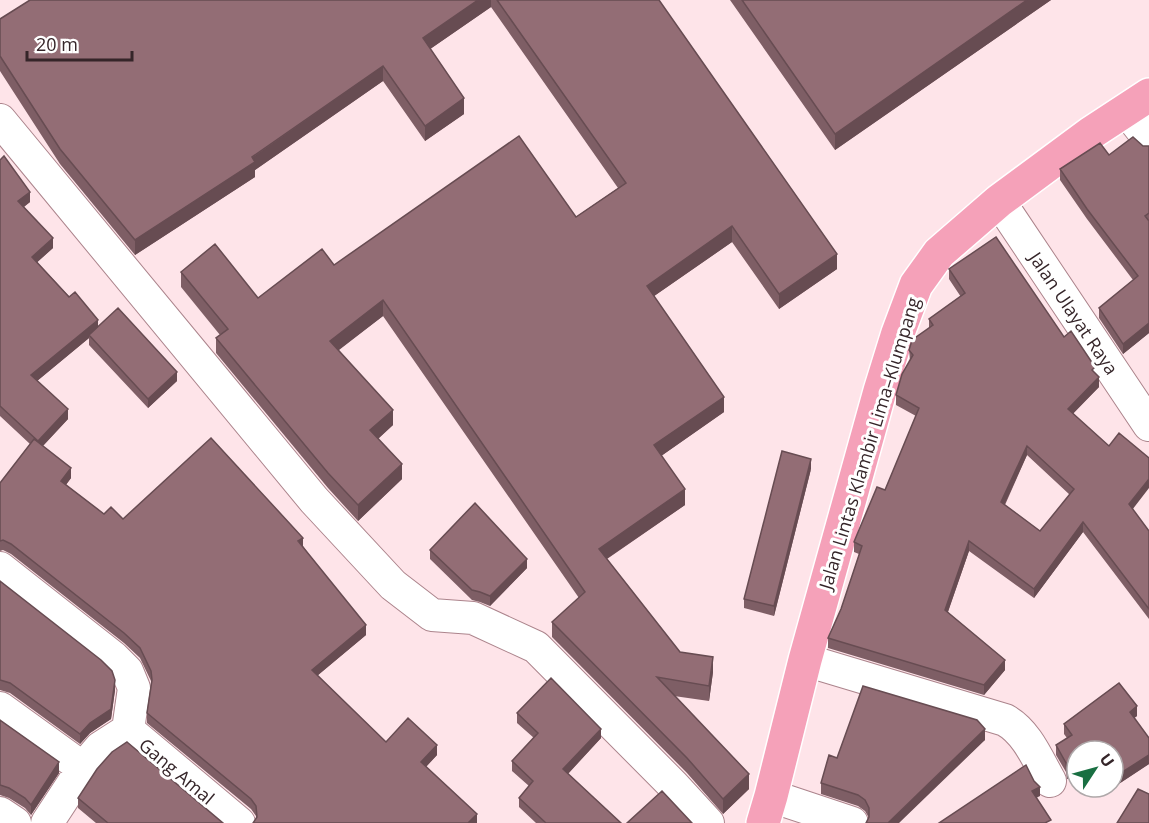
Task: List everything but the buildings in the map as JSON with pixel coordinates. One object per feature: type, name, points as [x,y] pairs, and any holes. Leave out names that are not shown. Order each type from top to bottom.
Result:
[{"type":"main road","name":"Jalan Lintas Klambir Lima–Klumpang","points":[[767,809],[805,660],[880,391],[916,285],[939,253],[999,201],[1091,133],[1138,103]]},
{"type":"street","points":[[1138,103],[1149,139]]},
{"type":"street","points":[[0,120],[314,500],[393,585],[432,615],[473,618],[536,647],[708,823]]},
{"type":"street","name":"Jalan Ulayat Raya","points":[[999,201],[1149,424]]},
{"type":"street","points":[[0,568],[113,657],[127,671],[134,688],[128,730]]},
{"type":"street","points":[[805,660],[1005,720],[1015,726],[1023,736],[1050,781]]},
{"type":"street","points":[[0,708],[83,768]]},
{"type":"street","name":"Gang Amal","points":[[47,823],[83,768],[100,748],[128,730],[239,823]]},
{"type":"street","points":[[767,809],[852,823]]},
{"type":"street","points":[[0,813],[15,823]]}]
